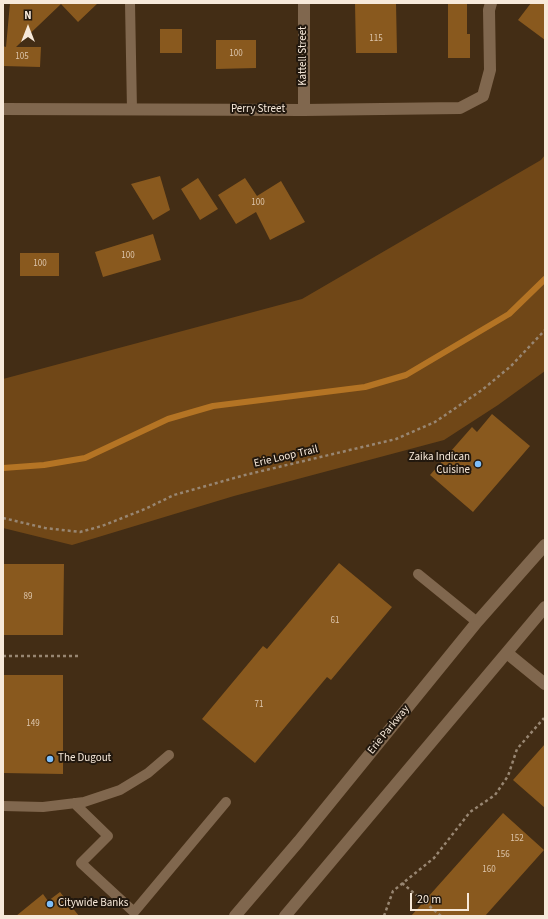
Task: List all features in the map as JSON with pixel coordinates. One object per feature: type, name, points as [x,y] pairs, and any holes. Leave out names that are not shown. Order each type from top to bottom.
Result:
[{"type":"main road","name":"Kattell Street","points":[[304,3],[304,110]]},
{"type":"main road","name":"Perry Street","points":[[3,109],[304,110],[460,108],[483,96],[490,70],[489,10],[491,3]]},
{"type":"main road","name":"Erie Parkway","points":[[235,916],[299,841],[477,622],[545,545]]},
{"type":"main road","points":[[285,916],[545,607]]},
{"type":"main road","points":[[507,652],[545,684]]},
{"type":"lane","points":[[130,3],[132,110]]},
{"type":"lane","points":[[418,574],[477,622]]},
{"type":"lane","points":[[3,806],[43,807],[84,802],[120,790],[148,773],[169,755]]},
{"type":"lane","points":[[74,803],[108,836],[81,863],[134,912],[226,802]]},
{"type":"path","name":"Erie Loop Trail","points":[[3,518],[45,528],[80,532],[102,526],[145,509],[174,495],[246,475],[396,439],[435,422],[482,390],[510,366],[545,330]]},
{"type":"path","points":[[3,656],[80,656]]},
{"type":"path","points":[[384,916],[393,891],[434,858],[470,812],[495,794],[508,776],[517,749],[544,718]]},
{"type":"path","points":[[402,883],[441,916]]},
{"type":"shaded area","points":[[545,155],[545,371],[498,405],[444,440],[234,496],[72,545],[3,528],[3,379],[302,299],[541,160]]},
{"type":"building","points":[[10,3],[98,3],[78,22],[61,4],[16,47],[41,47],[40,67],[3,66],[3,46],[6,47]]},
{"type":"building","points":[[355,3],[396,3],[397,53],[356,53]]},
{"type":"building","points":[[448,3],[467,3],[467,34],[470,34],[470,58],[448,58]]},
{"type":"building","points":[[531,3],[545,3],[545,40],[518,20]]},
{"type":"building","points":[[160,29],[182,29],[182,53],[160,53]]},
{"type":"building","points":[[216,40],[256,40],[256,68],[216,69]]},
{"type":"building","points":[[160,176],[170,210],[153,220],[131,184]]},
{"type":"building","points":[[198,178],[218,209],[200,220],[181,189]]},
{"type":"building","points":[[245,178],[257,196],[281,181],[305,222],[270,240],[256,212],[236,224],[218,195]]},
{"type":"building","points":[[153,234],[161,260],[103,277],[95,252]]},
{"type":"building","points":[[20,253],[59,253],[59,276],[20,276]]},
{"type":"building","name":"Zaika Indican Cuisine","points":[[492,414],[530,446],[473,512],[430,475],[472,427],[477,432]]},
{"type":"building","points":[[339,563],[392,607],[331,680],[327,677],[255,763],[202,719],[263,646],[267,649]]},
{"type":"building","points":[[3,564],[64,564],[63,635],[3,635]]},
{"type":"building","points":[[3,675],[63,675],[63,774],[3,773]]},
{"type":"building","points":[[545,744],[545,808],[513,780]]},
{"type":"building","points":[[503,813],[544,850],[485,916],[411,916]]},
{"type":"building","name":"Citywide Banks","points":[[60,892],[79,916],[16,916],[43,894],[48,901]]},
{"type":"waterway","points":[[3,468],[44,465],[85,458],[168,419],[213,406],[365,387],[406,375],[509,314],[545,279]]},
{"type":"place","name":"Zaika Indican Cuisine","points":[[478,464]]},
{"type":"place","name":"The Dugout","points":[[50,759]]},
{"type":"place","name":"Citywide Banks","points":[[50,904]]}]
